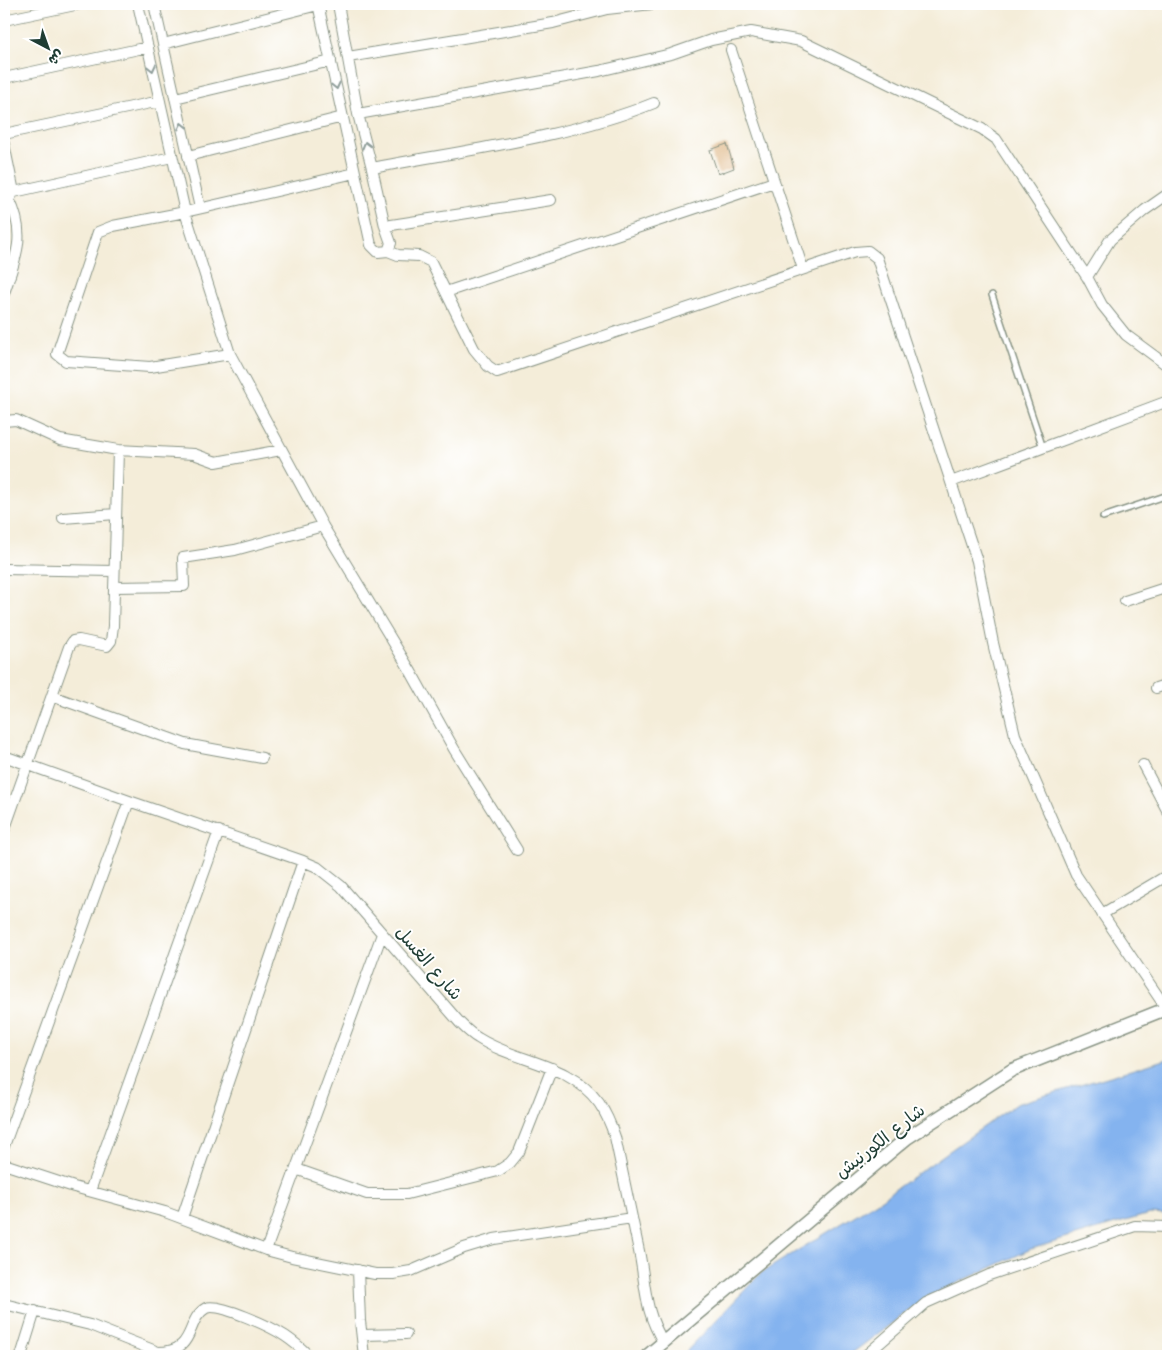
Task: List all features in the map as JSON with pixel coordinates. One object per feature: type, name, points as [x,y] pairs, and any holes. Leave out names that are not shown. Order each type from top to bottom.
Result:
[{"type":"street","points":[[4,20],[80,4]]},
{"type":"street","points":[[138,4],[185,212],[230,354],[323,526],[410,670],[454,749],[517,850]]},
{"type":"street","points":[[154,4],[200,208]]},
{"type":"street","points":[[163,44],[318,4],[372,245],[378,252],[388,251],[398,255],[419,256],[431,262],[474,349],[488,366],[497,372],[855,252],[868,251],[877,258],[977,561],[993,643],[1015,735],[1076,875],[1167,1008]]},
{"type":"street","points":[[338,4],[358,114],[385,226],[391,243],[388,251]]},
{"type":"street","points":[[348,57],[553,23],[607,9],[652,4]]},
{"type":"street","points":[[358,114],[599,71],[670,54],[711,40],[751,32],[801,41],[982,128],[996,139],[1087,277],[1102,305],[1126,335],[1168,366]]},
{"type":"street","points":[[4,78],[148,47]]},
{"type":"street","points":[[731,50],[803,269]]},
{"type":"street","points":[[175,98],[330,61]]},
{"type":"street","points":[[4,134],[160,101]]},
{"type":"street","points":[[372,168],[554,134],[621,116],[654,103]]},
{"type":"street","points":[[188,156],[343,117]]},
{"type":"street","points":[[4,144],[9,197],[17,214],[19,247],[4,293]]},
{"type":"street","points":[[9,197],[172,157]]},
{"type":"street","points":[[230,354],[150,367],[66,360],[56,354],[98,232],[113,226],[185,212],[356,173]]},
{"type":"street","points":[[446,292],[774,182]]},
{"type":"street","points":[[1087,277],[1110,240],[1145,210],[1168,194]]},
{"type":"street","points":[[385,226],[551,200]]},
{"type":"street","points":[[951,482],[1168,401]]},
{"type":"street","points":[[4,421],[16,420],[60,440],[118,450],[194,454],[216,462],[281,450]]},
{"type":"street","points":[[4,831],[69,647],[73,641],[79,640],[107,646],[111,641],[118,450]]},
{"type":"street","points":[[63,518],[116,514]]},
{"type":"street","points":[[114,587],[184,586],[183,558],[235,550],[323,526]]},
{"type":"street","points":[[4,569],[114,571]]},
{"type":"street","points":[[1125,601],[1168,587]]},
{"type":"street","points":[[1156,688],[1168,684]]},
{"type":"street","points":[[52,696],[186,744],[262,758]]},
{"type":"street","name":"شارع الغسل","points":[[4,756],[317,867],[341,886],[460,1024],[490,1044],[570,1076],[585,1088],[598,1102],[609,1119],[615,1137],[650,1315],[655,1329],[664,1343]]},
{"type":"street","points":[[1143,765],[1168,812]]},
{"type":"street","points":[[4,1146],[129,801]]},
{"type":"street","points":[[90,1191],[219,831]]},
{"type":"street","points":[[182,1218],[303,861]]},
{"type":"street","points":[[1102,914],[1168,874]]},
{"type":"street","points":[[266,1250],[382,934]]},
{"type":"street","name":"شارع الكورنيش","points":[[647,1356],[907,1138],[1012,1070],[1167,1008]]},
{"type":"street","points":[[296,1169],[367,1194],[407,1194],[498,1171],[510,1163],[519,1152],[552,1068]]},
{"type":"street","points":[[4,1164],[182,1218],[266,1250],[376,1274],[411,1271],[464,1248],[494,1239],[632,1218]]},
{"type":"street","points":[[865,1356],[926,1303],[989,1275],[1135,1226],[1168,1227]]},
{"type":"street","points":[[358,1270],[364,1356]]},
{"type":"street","points":[[4,1304],[99,1328],[143,1352],[168,1352],[176,1349],[184,1343],[202,1312],[207,1308],[219,1307],[277,1331],[309,1356]]},
{"type":"street","points":[[21,1356],[35,1311]]},
{"type":"street","points":[[362,1336],[406,1334]]},
{"type":"lane","points":[[992,295],[1043,448]]},
{"type":"lane","points":[[1103,517],[1168,495]]},
{"type":"water","points":[[1168,1059],[1168,1215],[1149,1214],[1031,1249],[927,1297],[848,1356],[682,1356],[761,1273],[880,1200],[1016,1104]]},
{"type":"building","points":[[727,144],[734,168],[718,174],[710,150]]}]
